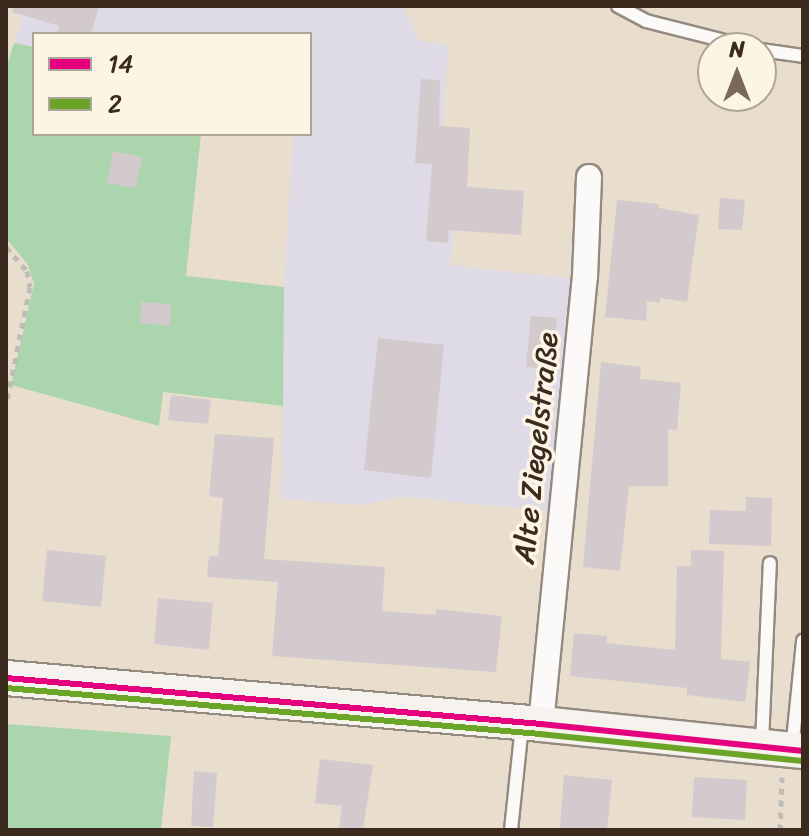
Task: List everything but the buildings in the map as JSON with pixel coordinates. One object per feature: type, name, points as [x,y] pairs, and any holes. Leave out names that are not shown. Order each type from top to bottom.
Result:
[{"type":"main road","points":[[6,678],[532,723],[785,749]]},
{"type":"street","name":"Alte Ziegelstraße","points":[[532,723],[585,277],[589,177]]},
{"type":"lane","points":[[618,6],[646,21],[697,34]]},
{"type":"lane","points":[[777,52],[803,56]]},
{"type":"lane","points":[[770,563],[785,749]]},
{"type":"lane","points":[[785,749],[803,641]]},
{"type":"lane","points":[[511,830],[532,723]]},
{"type":"path","points":[[6,247],[27,271],[30,287],[6,405]]},
{"type":"path","points":[[780,830],[785,749]]},
{"type":"shaded area","points":[[27,6],[403,6],[419,40],[448,45],[441,162],[460,164],[450,265],[574,279],[555,512],[403,497],[362,505],[281,499],[284,287],[293,136],[312,136],[312,32],[32,32],[32,47],[14,43]]},
{"type":"green space","points":[[14,43],[32,47],[32,136],[201,136],[186,276],[284,287],[283,406],[163,392],[159,426],[11,385],[34,284],[28,265],[6,238],[6,69]]},
{"type":"green space","points":[[6,724],[171,736],[161,830],[6,830]]},
{"type":"transit line","name":"14","points":[[6,678],[541,724],[803,751]]},
{"type":"transit line","name":"2","points":[[6,688],[540,734],[802,761]]}]
